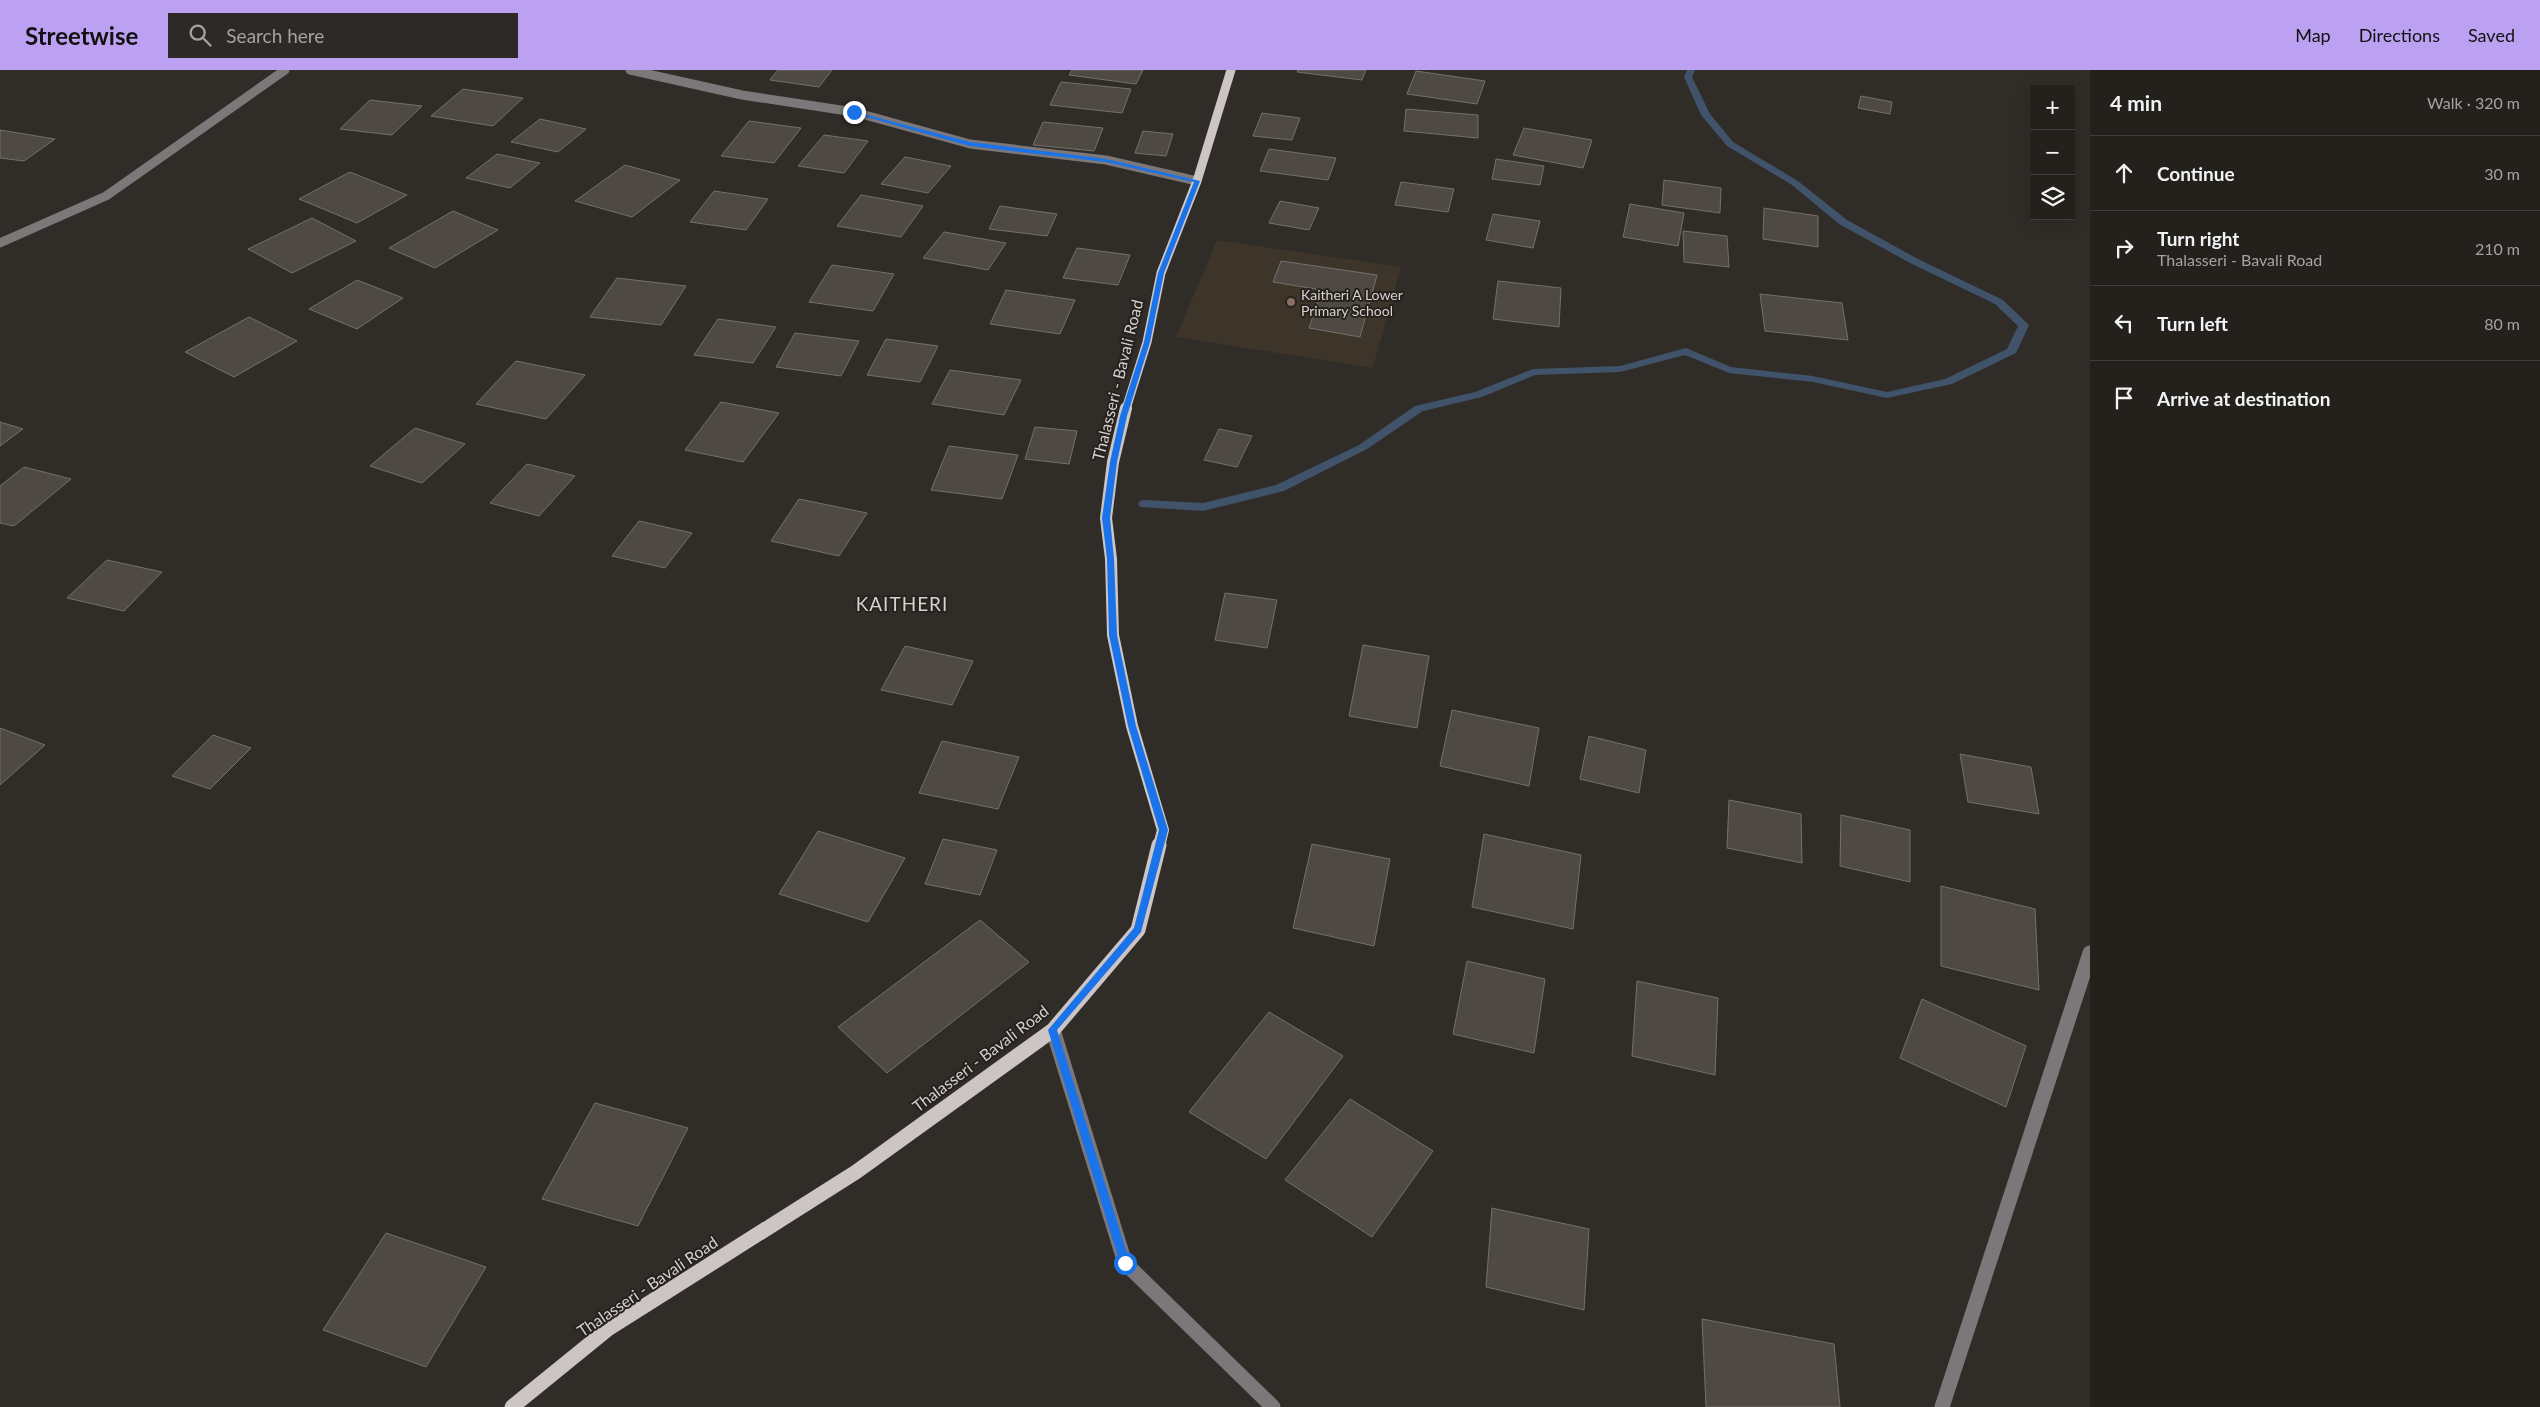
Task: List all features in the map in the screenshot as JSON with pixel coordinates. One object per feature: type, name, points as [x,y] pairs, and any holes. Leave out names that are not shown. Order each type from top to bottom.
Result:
[{"type":"main road","name":"Thalasseri - Bavali Road","points":[[512,1407],[608,1329],[856,1172],[1052,1030],[1138,930],[1163,830],[1132,726],[1113,635],[1111,559],[1106,518],[1113,462],[1147,342],[1161,273],[1198,181],[1230,70]]},
{"type":"street","points":[[0,243],[106,196],[285,70]]},
{"type":"street","points":[[630,70],[742,95],[854,112],[970,144],[1106,160],[1198,181]]},
{"type":"street","points":[[1942,1407],[2090,953]]},
{"type":"street","points":[[1052,1030],[1125,1263],[1273,1407]]},
{"type":"shaded area","name":"Kaitheri A Lower Primary School","points":[[1217,240],[1401,267],[1373,368],[1176,337]]},
{"type":"building","points":[[778,70],[832,70],[819,87],[770,80]]},
{"type":"building","points":[[1072,70],[1143,70],[1136,84],[1069,75]]},
{"type":"building","points":[[1298,70],[1366,70],[1362,80],[1297,72]]},
{"type":"building","points":[[1416,71],[1485,81],[1477,104],[1407,94]]},
{"type":"building","points":[[1061,82],[1131,89],[1122,113],[1050,105]]},
{"type":"building","points":[[463,89],[523,98],[493,126],[431,116]]},
{"type":"building","points":[[1861,96],[1892,102],[1890,114],[1858,108]]},
{"type":"building","points":[[370,100],[422,106],[392,135],[340,129]]},
{"type":"building","points":[[1406,109],[1478,115],[1478,138],[1404,131]]},
{"type":"building","points":[[1262,113],[1300,118],[1292,140],[1253,136]]},
{"type":"building","points":[[540,119],[586,129],[558,152],[511,142]]},
{"type":"building","points":[[749,121],[801,128],[774,163],[721,156]]},
{"type":"building","points":[[1043,122],[1103,128],[1094,151],[1033,145]]},
{"type":"building","points":[[1524,128],[1592,140],[1583,168],[1513,155]]},
{"type":"building","points":[[0,130],[55,139],[24,161],[0,158]]},
{"type":"building","points":[[1143,131],[1173,134],[1166,156],[1135,153]]},
{"type":"building","points":[[824,135],[868,141],[844,173],[798,166]]},
{"type":"building","points":[[1269,149],[1336,158],[1328,180],[1260,171]]},
{"type":"building","points":[[497,154],[540,163],[510,188],[466,178]]},
{"type":"building","points":[[905,157],[951,166],[928,193],[881,184]]},
{"type":"building","points":[[1496,159],[1544,166],[1540,185],[1492,179]]},
{"type":"building","points":[[625,165],[680,180],[632,217],[575,201]]},
{"type":"building","points":[[350,172],[407,195],[357,223],[299,199]]},
{"type":"building","points":[[1664,180],[1721,188],[1720,213],[1662,205]]},
{"type":"building","points":[[1401,182],[1454,189],[1448,212],[1395,205]]},
{"type":"building","points":[[714,191],[768,199],[746,230],[690,222]]},
{"type":"building","points":[[861,195],[923,206],[901,237],[837,226]]},
{"type":"building","points":[[1280,201],[1319,208],[1309,230],[1269,223]]},
{"type":"building","points":[[1630,204],[1684,213],[1678,246],[1623,237]]},
{"type":"building","points":[[1000,206],[1057,214],[1047,236],[989,229]]},
{"type":"building","points":[[1764,208],[1818,216],[1818,247],[1763,239]]},
{"type":"building","points":[[453,211],[498,230],[435,268],[389,248]]},
{"type":"building","points":[[1493,214],[1540,221],[1533,248],[1486,240]]},
{"type":"building","points":[[312,218],[356,241],[292,273],[248,249]]},
{"type":"building","points":[[1683,231],[1727,236],[1729,267],[1684,262]]},
{"type":"building","points":[[944,232],[1006,243],[988,270],[923,258]]},
{"type":"building","points":[[1077,248],[1130,255],[1118,285],[1063,278]]},
{"type":"building","points":[[1281,261],[1377,275],[1360,337],[1309,328],[1322,290],[1273,282]]},
{"type":"building","points":[[832,265],[894,274],[873,311],[809,302]]},
{"type":"building","points":[[617,278],[686,286],[661,325],[590,317]]},
{"type":"building","points":[[357,280],[403,298],[357,329],[309,309]]},
{"type":"building","points":[[1498,281],[1561,288],[1559,327],[1493,319]]},
{"type":"building","points":[[1006,290],[1075,300],[1060,334],[990,324]]},
{"type":"building","points":[[1760,294],[1842,303],[1848,340],[1765,331]]},
{"type":"building","points":[[249,317],[297,341],[234,377],[185,352]]},
{"type":"building","points":[[718,319],[776,327],[753,363],[694,355]]},
{"type":"building","points":[[795,333],[859,341],[841,376],[776,367]]},
{"type":"building","points":[[886,339],[938,346],[920,382],[867,375]]},
{"type":"building","points":[[516,361],[585,375],[546,419],[476,404]]},
{"type":"building","points":[[950,370],[1021,380],[1004,415],[932,404]]},
{"type":"building","points":[[721,402],[779,413],[743,462],[685,450]]},
{"type":"building","points":[[0,422],[23,429],[0,446]]},
{"type":"building","points":[[1035,427],[1077,431],[1069,464],[1025,459]]},
{"type":"building","points":[[415,428],[465,444],[422,483],[370,466]]},
{"type":"building","points":[[1219,429],[1252,436],[1237,467],[1204,460]]},
{"type":"building","points":[[949,446],[1018,455],[1002,499],[931,490]]},
{"type":"building","points":[[527,464],[575,476],[539,516],[490,503]]},
{"type":"building","points":[[24,467],[71,479],[14,526],[0,523],[0,486]]},
{"type":"building","points":[[799,499],[867,513],[839,556],[771,541]]},
{"type":"building","points":[[639,521],[692,533],[665,568],[612,556]]},
{"type":"building","points":[[107,560],[162,572],[124,611],[67,598]]},
{"type":"building","points":[[1225,593],[1277,600],[1267,648],[1215,640]]},
{"type":"building","points":[[1363,645],[1429,656],[1417,728],[1349,716]]},
{"type":"building","points":[[905,646],[973,661],[952,705],[881,690]]},
{"type":"building","points":[[1452,710],[1539,728],[1529,786],[1440,766]]},
{"type":"building","points":[[0,728],[45,745],[0,785]]},
{"type":"building","points":[[213,735],[251,748],[210,789],[172,776]]},
{"type":"building","points":[[1589,736],[1646,750],[1639,793],[1580,779]]},
{"type":"building","points":[[942,741],[1019,757],[998,809],[919,793]]},
{"type":"building","points":[[1960,754],[2031,767],[2039,814],[1968,802]]},
{"type":"building","points":[[1729,800],[1801,814],[1802,863],[1727,848]]},
{"type":"building","points":[[1841,815],[1910,830],[1910,882],[1840,866]]},
{"type":"building","points":[[818,831],[905,858],[868,922],[779,894]]},
{"type":"building","points":[[1484,834],[1581,855],[1573,929],[1472,907]]},
{"type":"building","points":[[943,839],[997,850],[980,895],[925,884]]},
{"type":"building","points":[[1312,844],[1390,859],[1374,946],[1293,928]]},
{"type":"building","points":[[1941,886],[2035,909],[2039,990],[1941,966]]},
{"type":"building","points":[[980,920],[1029,962],[887,1073],[838,1027]]},
{"type":"building","points":[[1467,961],[1545,979],[1534,1053],[1453,1034]]},
{"type":"building","points":[[1637,981],[1718,998],[1715,1075],[1632,1056]]},
{"type":"building","points":[[1922,999],[2026,1046],[2006,1107],[1900,1058]]},
{"type":"building","points":[[1269,1012],[1343,1056],[1266,1159],[1189,1112]]},
{"type":"building","points":[[1350,1099],[1433,1151],[1372,1237],[1285,1180]]},
{"type":"building","points":[[595,1103],[688,1128],[638,1226],[542,1199]]},
{"type":"building","points":[[1492,1208],[1589,1229],[1584,1310],[1486,1287]]},
{"type":"building","points":[[386,1233],[486,1267],[426,1367],[323,1330]]},
{"type":"building","points":[[1702,1319],[1834,1344],[1840,1407],[1706,1407]]},
{"type":"waterway","points":[[1144,504],[1203,507],[1280,488],[1363,447],[1419,408],[1478,395],[1533,372],[1620,369],[1686,351],[1729,370],[1813,379],[1887,395],[1948,382],[2012,351],[2024,325],[1999,302],[1914,261],[1843,222],[1795,183],[1730,144],[1706,115],[1688,77],[1691,70]]},
{"type":"place","name":"Kaitheri A Lower Primary School","points":[[1291,302]]},
{"type":"district","name":"KAITHERI","points":[[902,603]]},
{"type":"route","points":[[854,112],[970,144],[1106,160],[1198,181],[1161,273],[1147,342],[1124,416],[1113,462],[1106,518],[1111,559],[1113,635],[1132,726],[1163,830],[1138,930],[1052,1030],[1125,1263]]}]
